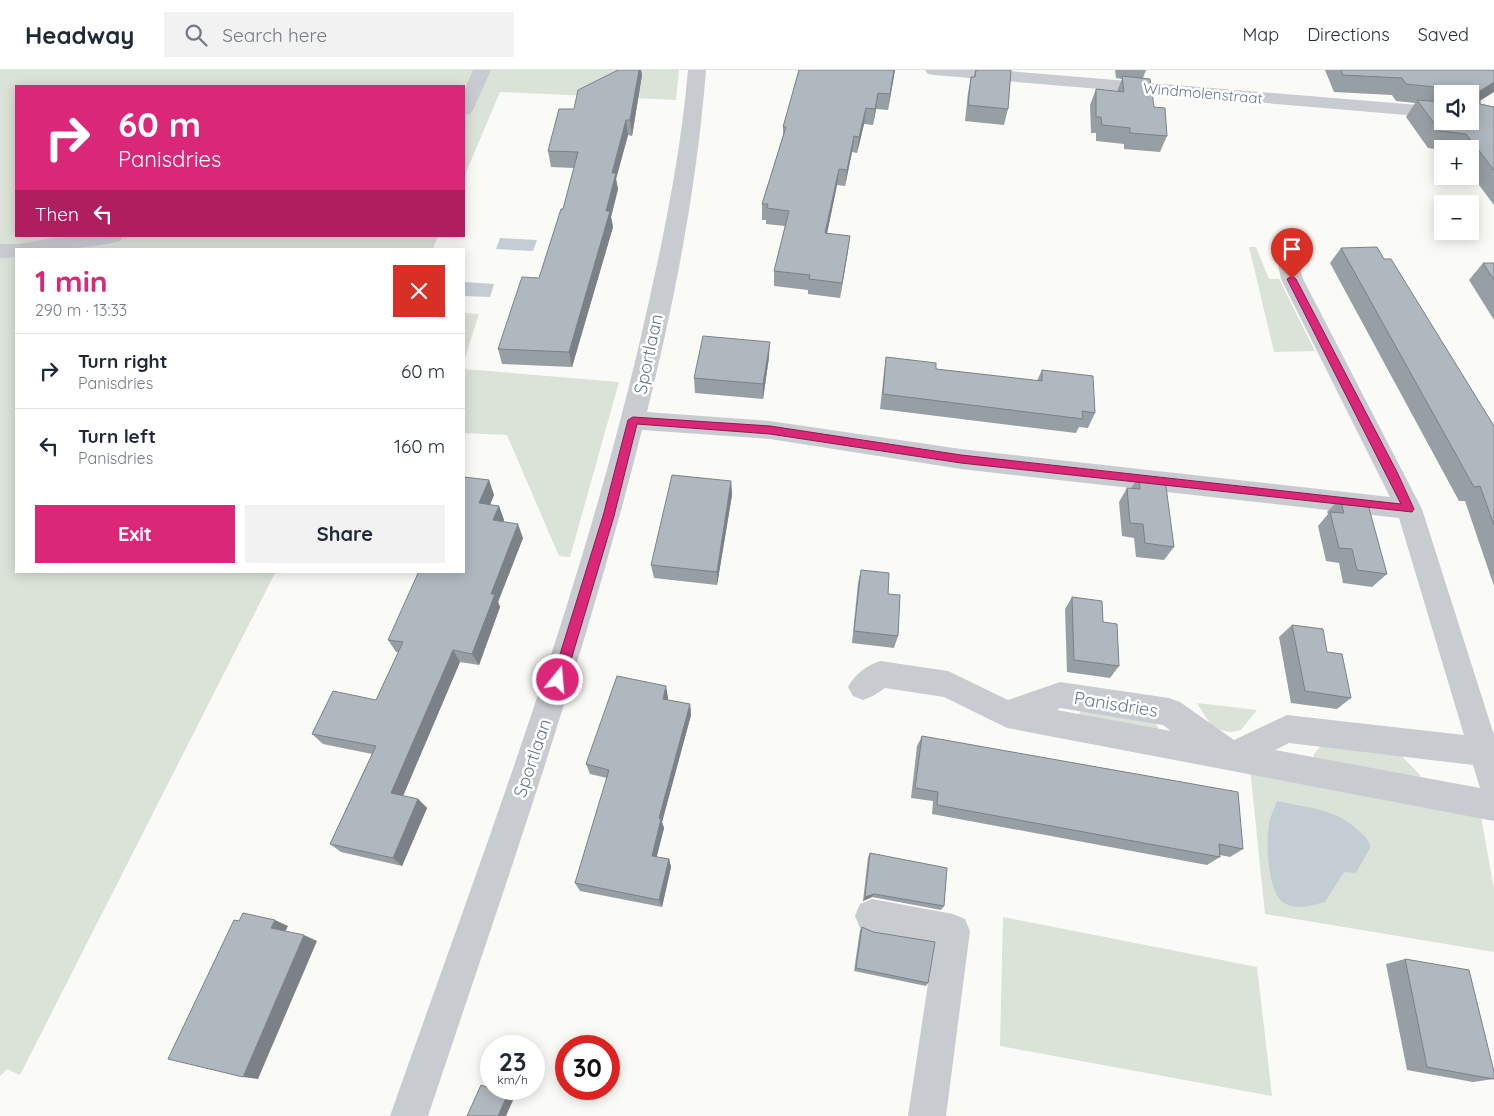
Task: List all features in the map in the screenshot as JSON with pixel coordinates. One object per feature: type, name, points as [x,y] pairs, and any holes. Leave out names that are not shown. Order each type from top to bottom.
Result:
[{"type":"street","points":[[465,108],[482,70]]},
{"type":"street","name":"Sportlaan","points":[[408,1116],[558,680],[609,516],[633,420],[671,243],[694,109],[697,70]]},
{"type":"street","name":"Windmolenstraat","points":[[934,70],[1434,112]]},
{"type":"street","points":[[32,248],[106,237]]},
{"type":"street","points":[[0,252],[15,250]]},
{"type":"street","points":[[1288,259],[1292,279],[1388,463],[1408,509],[1494,784]]},
{"type":"street","points":[[633,420],[770,430],[961,459],[1408,509]]},
{"type":"street","points":[[863,687],[1494,806]]},
{"type":"street","points":[[1232,756],[1287,729],[1484,752]]},
{"type":"street","points":[[872,916],[953,931],[927,1116]]},
{"type":"shaded area","points":[[0,70],[679,70],[676,100],[500,92],[465,175],[465,85],[15,85],[15,237],[438,237],[433,248],[15,248],[15,573],[275,573],[20,1075],[7,1069],[0,1076]]},
{"type":"shaded area","points":[[500,238],[537,240],[533,251],[496,249]]},
{"type":"shaded area","points":[[1249,247],[1256,247],[1269,279],[1279,279],[1315,351],[1274,352]]},
{"type":"shaded area","points":[[465,282],[494,284],[490,297],[465,296]]},
{"type":"shaded area","points":[[465,313],[479,314],[465,358]]},
{"type":"shaded area","points":[[465,369],[619,382],[570,557],[559,556],[507,435],[465,433]]},
{"type":"shaded area","points":[[1197,703],[1257,710],[1241,730],[1231,732],[1216,729],[1211,725]]},
{"type":"shaded area","points":[[1081,710],[1154,719],[1159,730],[1078,716]]},
{"type":"shaded area","points":[[1325,741],[1398,752],[1420,775],[1421,780],[1313,760],[1314,754]]},
{"type":"shaded area","points":[[1250,768],[1480,811],[1494,889],[1494,952],[1265,914]]},
{"type":"shaded area","points":[[1277,801],[1331,813],[1351,824],[1364,835],[1370,845],[1356,873],[1344,872],[1325,902],[1304,907],[1294,907],[1284,903],[1278,897],[1271,877],[1268,851],[1268,828]]},
{"type":"shaded area","points":[[1003,917],[1257,967],[1272,1096],[1000,1046]]},
{"type":"building","points":[[618,70],[639,70],[630,120],[626,120],[612,173],[616,173],[606,211],[610,211],[569,352],[498,349],[522,277],[539,278],[561,209],[563,209],[578,152],[548,151],[559,109],[574,109],[578,90]]},
{"type":"building","points":[[799,70],[894,70],[890,94],[878,93],[875,109],[866,108],[859,137],[854,136],[847,170],[839,169],[825,233],[850,236],[842,283],[809,279],[810,275],[774,271],[789,211],[767,208],[768,204],[762,204],[786,127],[783,127]]},
{"type":"building","points":[[976,70],[1011,70],[1008,109],[968,105],[971,77],[975,77]]},
{"type":"building","points":[[1341,70],[1494,70],[1494,82],[1480,91],[1480,104],[1494,107],[1494,170],[1479,151],[1479,140],[1471,140],[1466,134],[1439,130],[1479,130],[1479,85],[1434,85],[1434,87],[1406,84],[1402,78],[1343,75]]},
{"type":"building","points":[[1122,76],[1150,79],[1154,107],[1165,108],[1167,136],[1130,133],[1130,128],[1102,125],[1101,117],[1096,117],[1096,89],[1124,92]]},
{"type":"building","points":[[1417,100],[1434,101],[1434,123]]},
{"type":"building","points":[[1377,247],[1384,259],[1391,259],[1494,426],[1494,525],[1480,486],[1474,487],[1341,248]]},
{"type":"building","points":[[1483,263],[1494,263],[1494,280]]},
{"type":"building","points":[[703,336],[770,342],[763,384],[694,378]]},
{"type":"building","points":[[886,357],[936,363],[936,369],[1042,381],[1042,370],[1093,376],[1095,413],[1082,411],[1083,419],[883,394]]},
{"type":"building","points":[[672,475],[731,481],[717,572],[651,565]]},
{"type":"building","points":[[1139,476],[1165,479],[1174,547],[1145,543],[1143,524],[1130,523],[1127,488],[1140,489]]},
{"type":"building","points":[[465,477],[489,480],[479,503],[499,506],[493,520],[518,524],[491,594],[495,594],[472,654],[453,650],[391,793],[418,799],[393,858],[330,844],[376,746],[312,734],[333,691],[376,700],[403,642],[388,640],[418,573],[465,573]]},
{"type":"building","points":[[1340,498],[1367,501],[1387,574],[1357,570],[1352,549],[1339,548],[1330,512],[1344,513]]},
{"type":"building","points":[[861,570],[889,573],[888,594],[900,595],[898,636],[854,631]]},
{"type":"building","points":[[1072,597],[1102,601],[1103,622],[1117,624],[1119,666],[1074,660]]},
{"type":"building","points":[[1292,625],[1323,629],[1327,652],[1342,654],[1351,698],[1305,691]]},
{"type":"building","points":[[617,676],[666,686],[663,699],[690,704],[659,818],[661,819],[652,856],[669,859],[659,900],[575,883],[609,770],[586,764]]},
{"type":"building","points":[[922,736],[1238,792],[1243,849],[1219,844],[1220,857],[937,805],[938,792],[915,788]]},
{"type":"building","points":[[870,853],[947,868],[944,906],[874,894],[865,897]]},
{"type":"building","points":[[243,913],[275,920],[271,928],[304,935],[243,1077],[168,1059],[234,920],[239,921]]},
{"type":"building","points":[[862,927],[873,932],[935,942],[928,983],[856,968]]},
{"type":"building","points":[[1405,959],[1469,970],[1494,1072],[1494,1079],[1427,1067]]},
{"type":"building","points":[[480,1087],[480,1100],[505,1100],[498,1116],[467,1116]]},
{"type":"route","points":[[558,680],[609,516],[633,420],[770,430],[961,459],[1408,509],[1392,472],[1292,279]]}]
